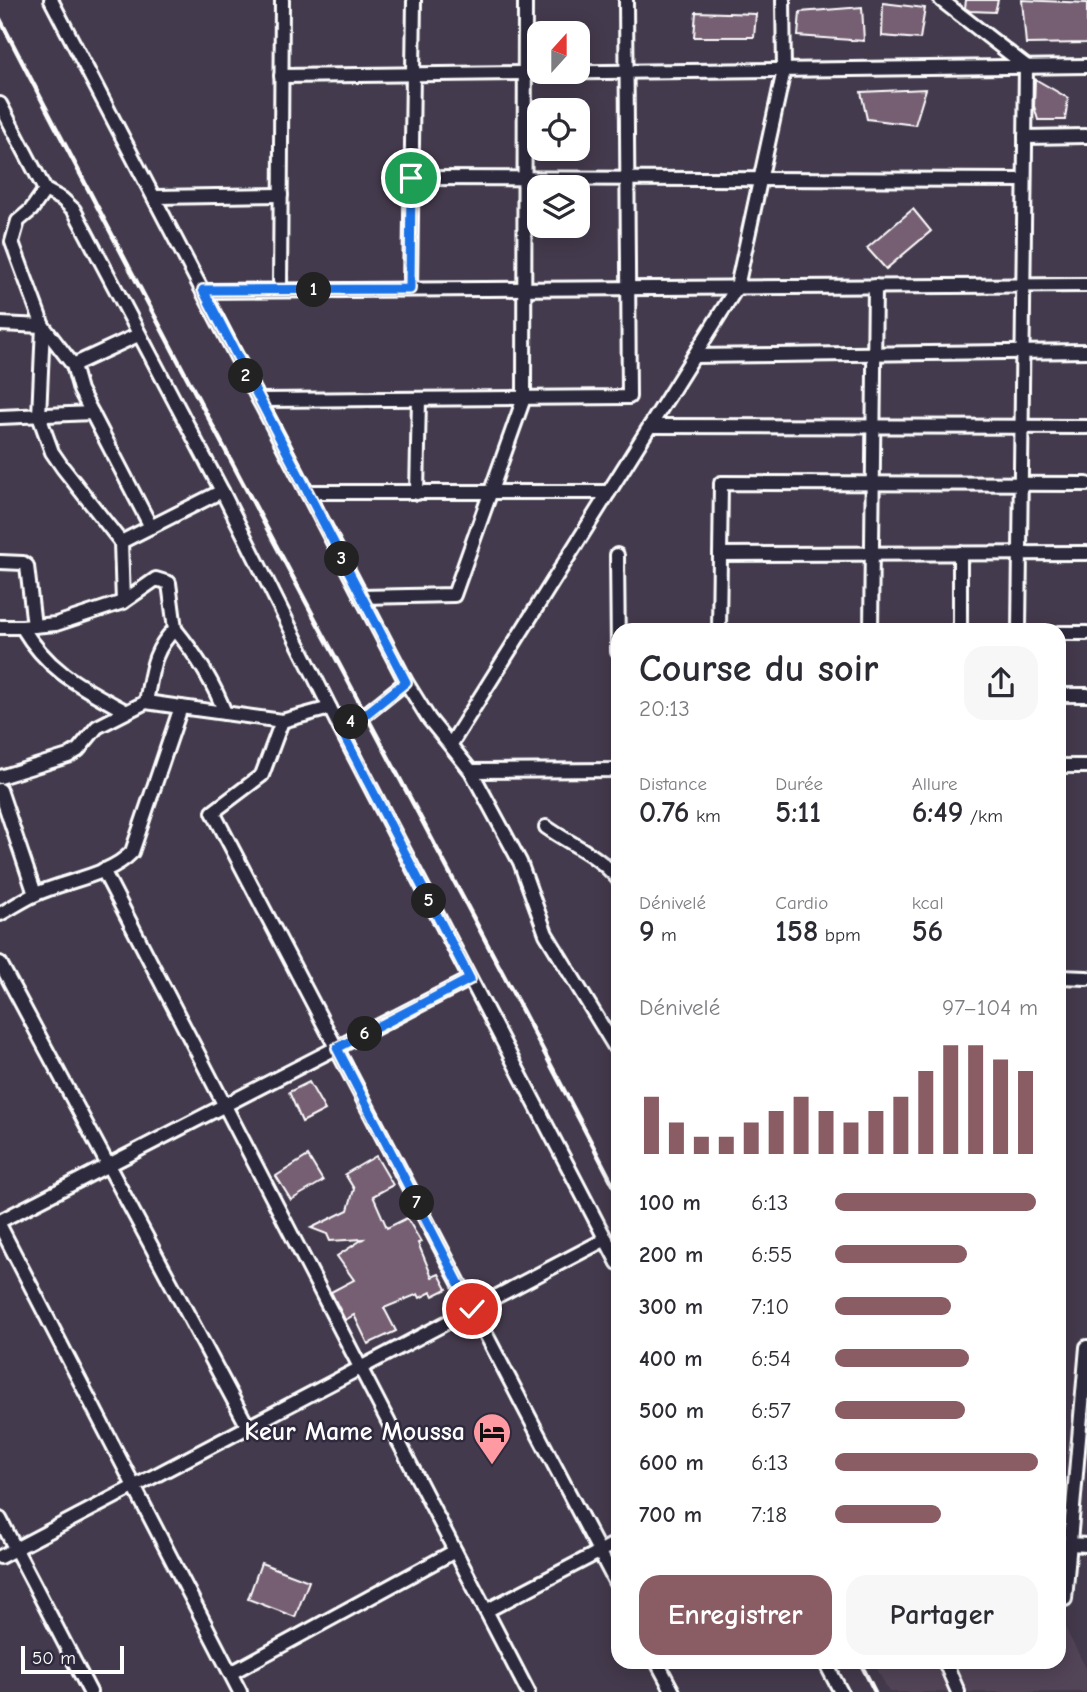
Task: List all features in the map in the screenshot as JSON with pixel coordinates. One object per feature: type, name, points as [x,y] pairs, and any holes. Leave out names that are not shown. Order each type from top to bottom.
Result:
[{"type":"street","points":[[51,0],[406,682],[429,719],[471,771],[520,862],[546,934],[611,1041]]},
{"type":"street","points":[[280,290],[282,0]]},
{"type":"street","points":[[410,289],[414,0]]},
{"type":"street","points":[[362,597],[454,596],[524,398],[525,0]]},
{"type":"street","points":[[259,400],[629,397],[626,0]]},
{"type":"street","points":[[451,744],[737,287],[784,70],[783,0]]},
{"type":"street","points":[[941,0],[1026,66]]},
{"type":"street","points":[[281,76],[1087,65]]},
{"type":"street","points":[[1019,623],[1026,66]]},
{"type":"street","points":[[0,104],[45,190],[62,199],[74,210],[222,491],[340,728],[611,1249]]},
{"type":"street","points":[[1025,137],[1087,136]]},
{"type":"street","points":[[411,178],[1024,180]]},
{"type":"street","points":[[45,190],[32,210],[19,221],[12,242],[43,326],[73,365],[80,390],[151,527]]},
{"type":"street","points":[[155,197],[281,195]]},
{"type":"street","points":[[203,290],[1087,285]]},
{"type":"street","points":[[871,623],[875,286]]},
{"type":"street","points":[[0,324],[43,326]]},
{"type":"street","points":[[43,326],[39,416],[52,452],[62,468],[121,542],[124,602]]},
{"type":"street","points":[[73,365],[138,335]]},
{"type":"street","points":[[694,356],[1087,351]]},
{"type":"street","points":[[417,493],[419,398]]},
{"type":"street","points":[[0,417],[92,413]]},
{"type":"street","points":[[650,426],[1087,427]]},
{"type":"street","points":[[719,623],[721,483],[1087,484]]},
{"type":"street","points":[[121,542],[222,491]]},
{"type":"street","points":[[307,492],[609,492]]},
{"type":"street","points":[[960,553],[960,623]]},
{"type":"street","points":[[720,554],[1087,553]]},
{"type":"street","points":[[617,555],[618,623]]},
{"type":"street","points":[[0,562],[23,563],[27,566],[28,626],[37,651],[55,669],[125,711]]},
{"type":"street","points":[[0,627],[56,624],[124,602],[156,579],[162,579],[169,583],[175,629],[197,656],[216,688],[225,713]]},
{"type":"street","points":[[146,702],[160,643],[175,629]]},
{"type":"street","points":[[1066,633],[1087,633]]},
{"type":"street","points":[[340,728],[366,714],[406,682]]},
{"type":"street","points":[[1066,695],[1087,695]]},
{"type":"street","points":[[0,777],[68,756],[78,750],[97,727],[146,702],[282,721],[330,708]]},
{"type":"street","points":[[0,914],[35,894],[126,859],[132,852],[181,707]]},
{"type":"street","points":[[282,721],[262,775],[213,812],[611,1574]]},
{"type":"street","points":[[1066,766],[1087,765]]},
{"type":"street","points":[[471,771],[611,770]]},
{"type":"street","points":[[0,790],[35,894]]},
{"type":"street","points":[[546,827],[567,842],[602,860],[611,871]]},
{"type":"street","points":[[103,870],[528,1692]]},
{"type":"street","points":[[0,963],[248,1427]]},
{"type":"street","points":[[1066,977],[1087,978]]},
{"type":"street","points":[[240,1692],[0,1223],[470,979]]},
{"type":"street","points":[[0,1557],[606,1239]]},
{"type":"street","points":[[1066,1588],[1083,1442],[1087,1347]]},
{"type":"street","points":[[0,1519],[90,1692]]},
{"type":"street","points":[[1070,1544],[1087,1545]]},
{"type":"street","points":[[486,1611],[611,1546]]},
{"type":"street","points":[[231,1673],[455,1551]]},
{"type":"street","points":[[661,1669],[673,1692]]},
{"type":"street","points":[[829,1669],[841,1692]]},
{"type":"street","points":[[948,1669],[958,1692]]},
{"type":"shaded area","points":[[1066,1630],[1087,1670],[1087,1692],[889,1692],[877,1669],[1066,1669]]},
{"type":"building","points":[[966,0],[998,0],[995,12],[970,11],[965,8]]},
{"type":"building","points":[[1022,0],[1087,3],[1087,43],[1026,44]]},
{"type":"building","points":[[883,3],[925,8],[920,39],[882,36]]},
{"type":"building","points":[[862,7],[864,41],[798,36],[800,12]]},
{"type":"building","points":[[696,12],[756,14],[754,37],[694,37]]},
{"type":"building","points":[[1035,79],[1068,98],[1065,120],[1038,120],[1034,106]]},
{"type":"building","points":[[926,89],[915,125],[867,119],[861,92]]},
{"type":"building","points":[[913,209],[931,231],[886,269],[867,248]]},
{"type":"building","points":[[309,1082],[325,1110],[302,1122],[289,1092]]},
{"type":"building","points":[[308,1156],[323,1181],[291,1200],[276,1176]]},
{"type":"building","points":[[376,1156],[393,1185],[373,1196],[387,1228],[407,1218],[421,1242],[418,1243],[432,1277],[439,1274],[447,1289],[433,1296],[431,1292],[420,1298],[418,1294],[384,1308],[396,1331],[368,1344],[354,1315],[345,1320],[331,1292],[354,1280],[337,1256],[363,1239],[330,1241],[327,1234],[311,1228],[348,1210],[354,1189],[345,1174]]},
{"type":"building","points":[[261,1563],[309,1581],[295,1617],[248,1599]]},
{"type":"railway","points":[[0,19],[611,1181]]},
{"type":"railway","points":[[864,1669],[875,1692]]},
{"type":"place","name":"Keur Mame Moussa","points":[[492,1466]]},
{"type":"route","points":[[411,178],[410,289],[203,290],[406,682],[366,714],[340,728],[470,979],[337,1048],[472,1309]]}]
